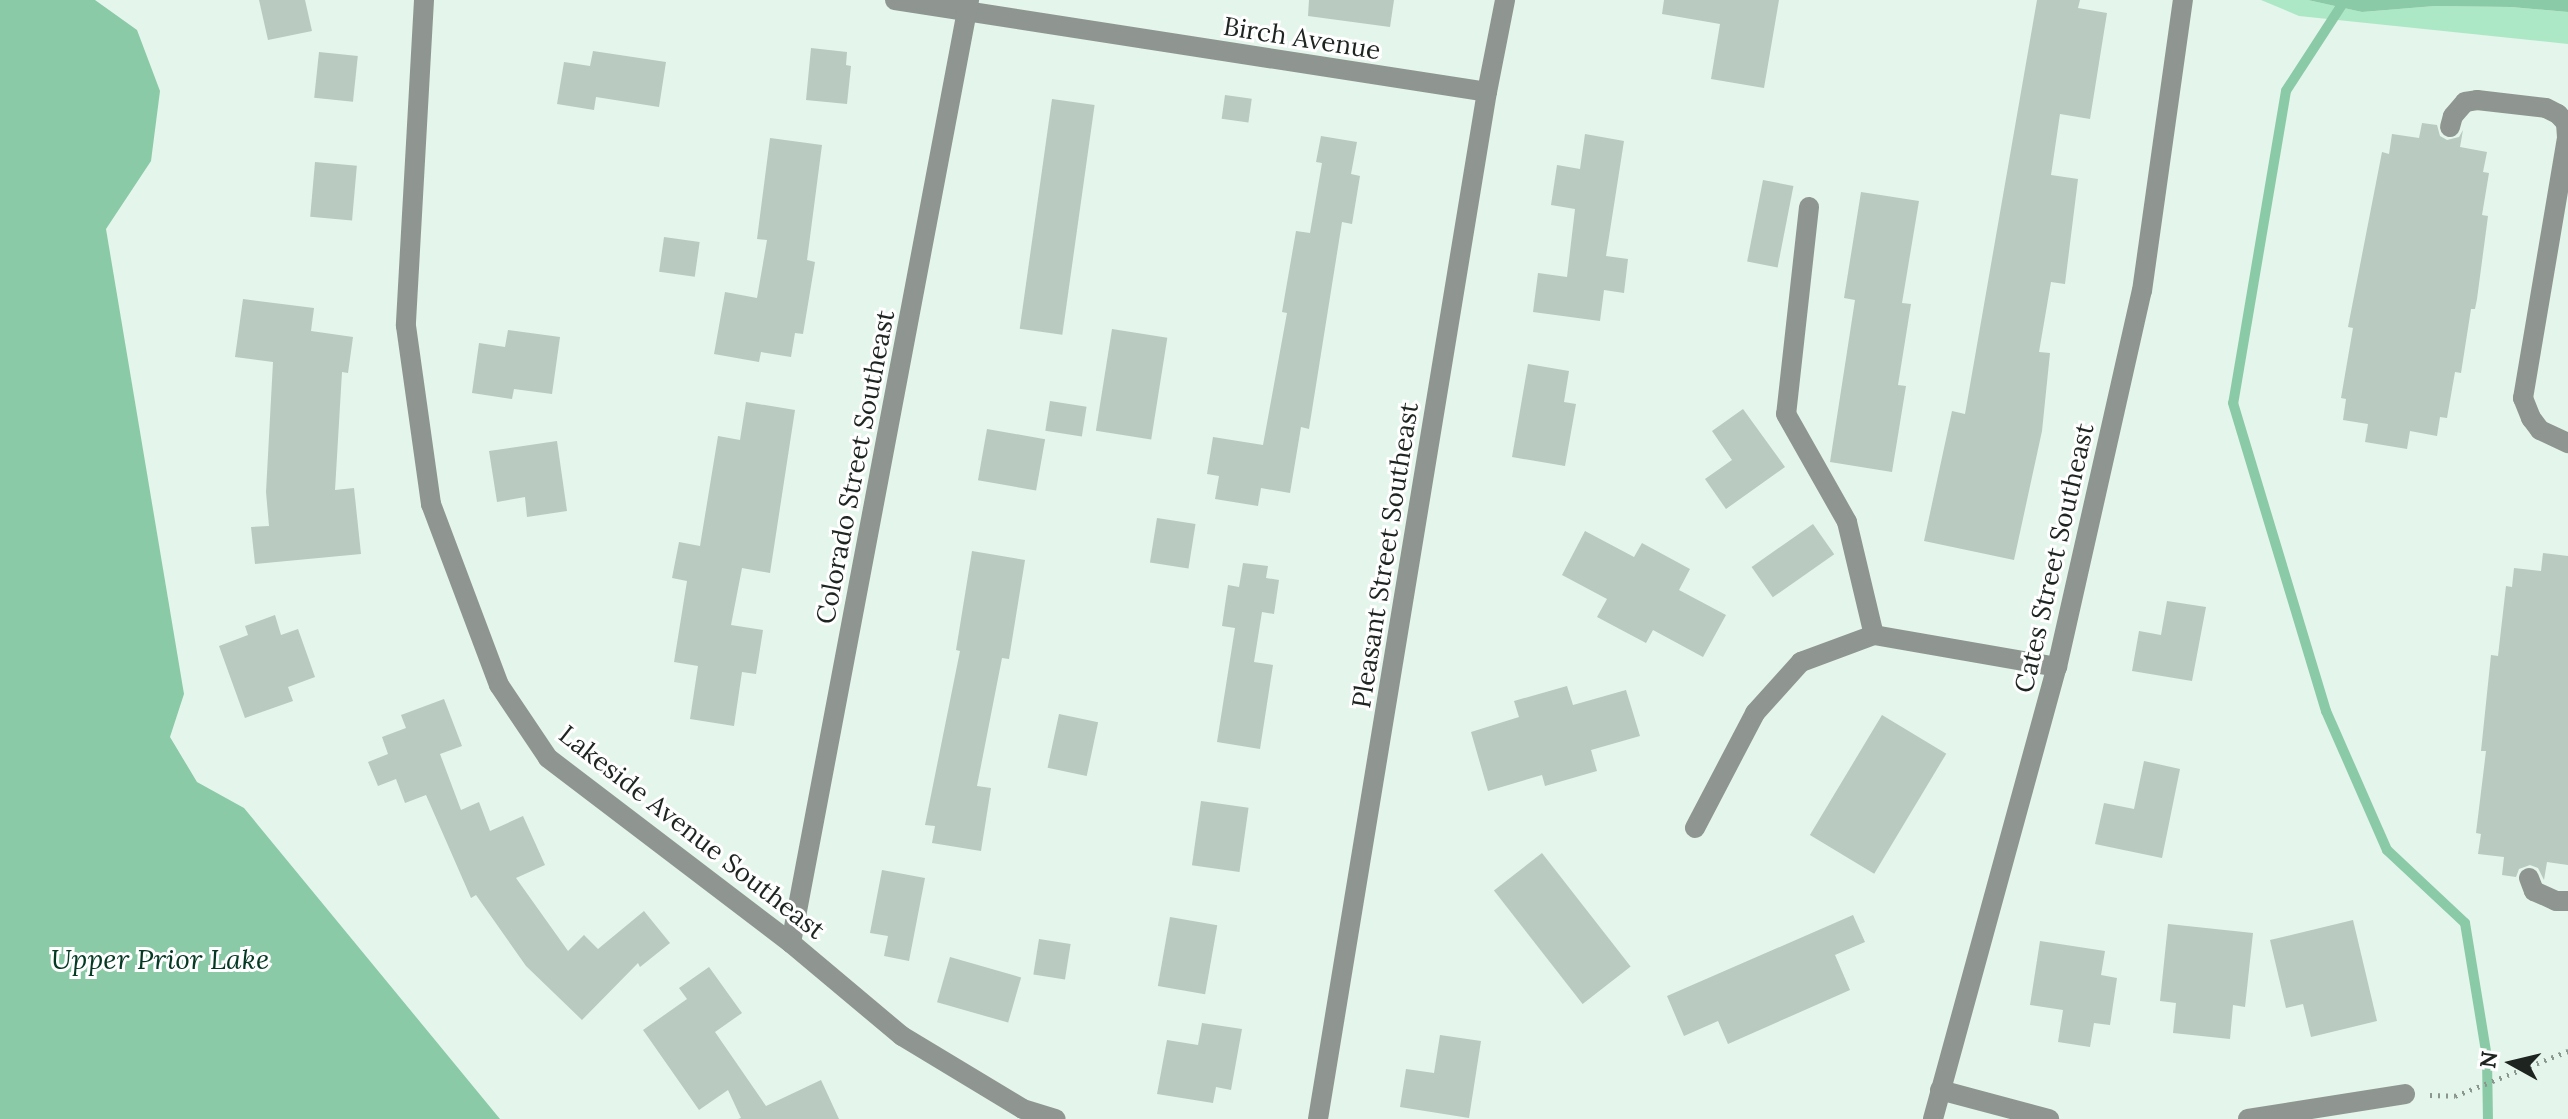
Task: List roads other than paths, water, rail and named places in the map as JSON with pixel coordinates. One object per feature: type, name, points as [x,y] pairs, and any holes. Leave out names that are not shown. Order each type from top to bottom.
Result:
[{"type":"street","name":"Lakeside Avenue Southeast","points":[[424,0],[406,326],[431,504],[499,685],[548,758],[791,943],[902,1036],[1023,1109],[1055,1119]]},
{"type":"street","name":"Birch Avenue","points":[[895,0],[968,6],[1487,92]]},
{"type":"street","name":"Pleasant Street Southeast","points":[[1318,1119],[1487,92],[1505,0]]},
{"type":"street","name":"Cates Street Southeast","points":[[1933,1119],[1986,938],[2057,667],[2142,291],[2183,0]]},
{"type":"street","name":"Colorado Street Southeast","points":[[791,943],[968,6]]},
{"type":"street","points":[[2450,127],[2453,116],[2465,102],[2477,100],[2546,108],[2566,123],[2567,138],[2523,398],[2540,430],[2568,443]]},
{"type":"street","points":[[1809,207],[1786,414],[1847,522],[1874,635]]},
{"type":"street","points":[[1695,828],[1755,713],[1801,662],[1874,635],[2057,667]]},
{"type":"street","points":[[2529,878],[2534,891],[2556,901],[2568,901]]},
{"type":"street","points":[[1940,1090],[2049,1119]]},
{"type":"street","points":[[2248,1119],[2405,1094]]},
{"type":"water","name":"Upper Prior Lake","points":[[0,0],[95,0],[137,30],[160,91],[151,161],[106,229],[184,694],[170,737],[197,782],[244,808],[500,1119],[0,1119]]},
{"type":"water","points":[[2308,0],[2568,0],[2568,12],[2511,7],[2435,6],[2362,12]]},
{"type":"waterway","points":[[2345,0],[2286,91],[2233,403],[2326,711],[2387,850],[2465,923],[2487,1058],[2488,1119]]}]
